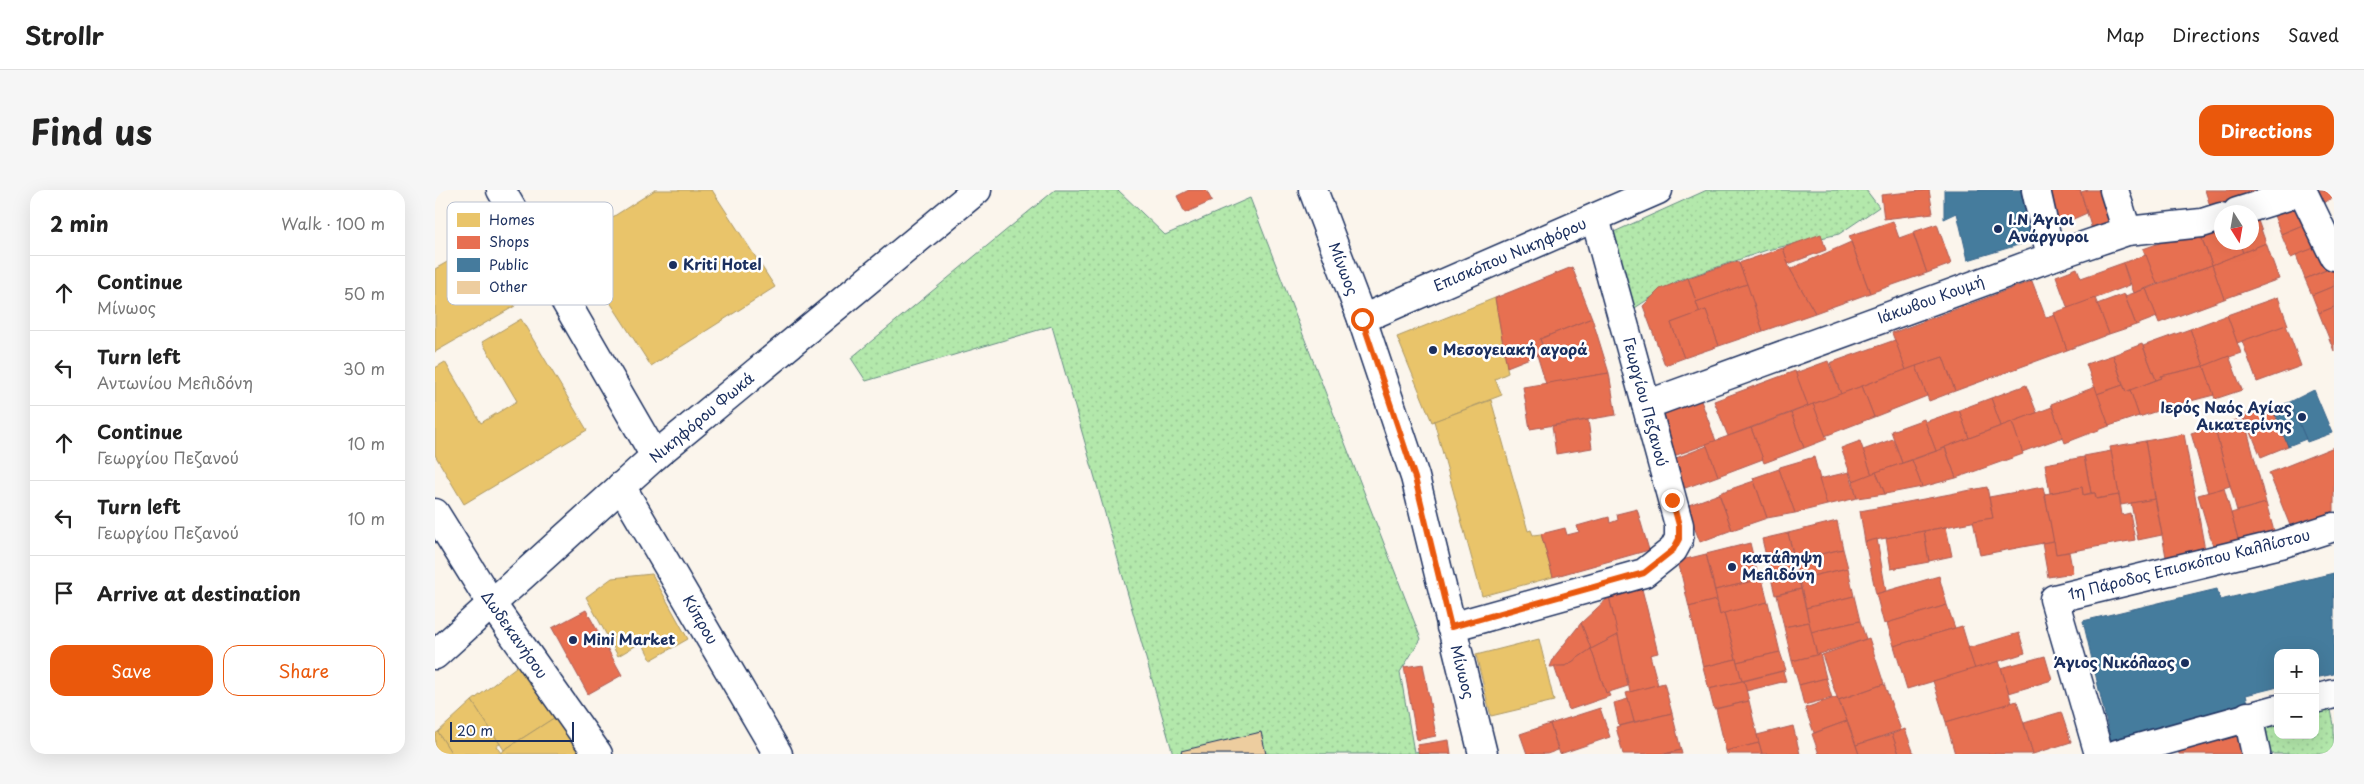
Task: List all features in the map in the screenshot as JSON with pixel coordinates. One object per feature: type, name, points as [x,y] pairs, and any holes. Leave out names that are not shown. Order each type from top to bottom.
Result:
[{"type":"street","points":[[501,190],[508,202]]},
{"type":"street","name":"Νικηφόρου Φωκά","points":[[435,655],[491,602],[655,456],[977,190]]},
{"type":"street","name":"Μίνωος","points":[[1313,190],[1362,319],[1415,478],[1483,754]]},
{"type":"street","name":"Επισκόπου Νικηφόρου","points":[[1362,319],[1658,190]]},
{"type":"street","points":[[2036,190],[2051,257]]},
{"type":"street","points":[[2114,190],[2127,231]]},
{"type":"street","points":[[2259,205],[2285,197],[2289,190]]},
{"type":"street","points":[[2308,201],[2334,256]]},
{"type":"street","name":"Γεωργίου Πεζανού","points":[[1451,627],[1644,573],[1673,550],[1679,539],[1679,525],[1595,218]]},
{"type":"street","name":"Ιάκωβου Κουμή","points":[[1646,405],[2127,231],[2202,223],[2214,219]]},
{"type":"street","points":[[568,305],[655,456]]},
{"type":"street","name":"Κύπρου","points":[[621,486],[778,754]]},
{"type":"street","name":"Δωδεκανήσου","points":[[435,512],[491,602],[597,754]]},
{"type":"street","name":"1η Πάροδος Επισκόπου Καλλίστου","points":[[2099,754],[2054,599],[2281,544],[2334,527]]},
{"type":"street","points":[[2319,698],[2334,694]]},
{"type":"street","points":[[2117,754],[2274,709]]},
{"type":"street","points":[[2248,716],[2256,754]]},
{"type":"green space","points":[[1055,190],[1118,190],[1165,235],[1250,198],[1421,639],[1400,672],[1414,752],[1439,748],[1440,754],[1173,754],[1052,326],[866,381],[851,358]]},
{"type":"green space","points":[[1707,190],[1866,190],[1879,207],[1839,234],[1767,250],[1677,281],[1630,311],[1605,236]]},
{"type":"green space","points":[[2331,710],[2334,725],[2334,754],[2271,754],[2264,726],[2274,724],[2274,739],[2319,739],[2319,713]]},
{"type":"building: Homes","name":"Kriti Hotel","points":[[655,190],[712,190],[775,287],[651,366],[612,305],[613,217]]},
{"type":"building: Homes","points":[[447,262],[447,305],[515,306],[435,352],[435,269]]},
{"type":"building: Homes","points":[[1495,298],[1508,373],[1495,379],[1502,395],[1432,422],[1397,337]]},
{"type":"building: Homes","points":[[521,319],[587,430],[464,504],[435,455],[435,368],[445,362],[481,423],[517,401],[482,342]]},
{"type":"building: Homes","points":[[1491,400],[1528,531],[1531,530],[1533,535],[1541,534],[1553,577],[1482,596],[1434,421]]},
{"type":"building: Homes","points":[[652,574],[688,639],[651,660],[642,642],[618,656],[586,597],[612,578]]},
{"type":"building: Homes","points":[[1539,639],[1554,701],[1491,716],[1476,655]]},
{"type":"building: Homes","points":[[525,660],[560,714],[504,750],[472,701]]},
{"type":"building: Homes","points":[[472,701],[500,744],[496,746],[501,753],[452,754],[438,732]]},
{"type":"building: Homes","points":[[560,714],[584,754],[501,754],[504,750]]},
{"type":"building: Homes","points":[[438,732],[452,754],[435,754],[435,734]]},
{"type":"building: Shops","points":[[1189,190],[1206,190],[1212,201],[1185,213],[1177,196]]},
{"type":"building: Shops","points":[[1929,190],[1933,213],[1884,219],[1881,195]]},
{"type":"building: Shops","points":[[2046,190],[2080,190],[2087,213],[2055,227]]},
{"type":"building: Shops","points":[[2104,190],[2114,224],[2092,230],[2081,192]]},
{"type":"building: Shops","points":[[2205,190],[2277,190],[2233,205],[2214,205],[2214,211],[2212,212]]},
{"type":"building: Shops","points":[[2312,190],[2334,190],[2334,196],[2319,207]]},
{"type":"building: Shops","points":[[2301,199],[2310,222],[2281,234],[2272,210]]},
{"type":"building: Shops","points":[[1893,221],[1899,238],[1913,233],[1927,273],[1870,293],[1849,236]]},
{"type":"building: Shops","points":[[2310,222],[2319,246],[2291,258],[2281,234]]},
{"type":"building: Shops","points":[[2259,223],[2266,243],[2259,246]]},
{"type":"building: Shops","points":[[1937,224],[1951,264],[1927,273],[1913,232]]},
{"type":"building: Shops","points":[[2198,229],[2212,265],[2157,284],[2143,249]]},
{"type":"building: Shops","points":[[2214,231],[2214,250],[2242,250],[2243,253],[2212,265],[2201,236]]},
{"type":"building: Shops","points":[[1821,234],[1826,250],[1788,264],[1783,248]]},
{"type":"building: Shops","points":[[1851,242],[1870,293],[1815,313],[1790,269]]},
{"type":"building: Shops","points":[[2266,243],[2279,279],[2224,299],[2212,265],[2249,250],[2259,250],[2259,246]]},
{"type":"building: Shops","points":[[2319,246],[2328,269],[2305,279],[2296,255]]},
{"type":"building: Shops","points":[[1783,248],[1790,269],[1815,313],[1763,331],[1739,263]]},
{"type":"building: Shops","points":[[2146,255],[2157,284],[2134,293],[2123,263]]},
{"type":"building: Shops","points":[[1738,261],[1747,284],[1696,302],[1688,278]]},
{"type":"building: Shops","points":[[2123,263],[2130,285],[2068,309],[2056,276],[2077,268],[2081,278]]},
{"type":"building: Shops","points":[[2212,265],[2224,299],[2159,323],[2146,289]]},
{"type":"building: Shops","points":[[1572,267],[1592,318],[1540,339],[1545,352],[1507,367],[1495,298]]},
{"type":"building: Shops","points":[[2334,267],[2334,286],[2312,295],[2305,279]]},
{"type":"building: Shops","points":[[1688,278],[1700,313],[1671,323],[1684,358],[1665,365],[1643,306],[1660,289]]},
{"type":"building: Shops","points":[[2032,281],[2046,318],[2055,315],[2067,350],[1955,391],[1943,357],[1906,370],[1892,333]]},
{"type":"building: Shops","points":[[1747,284],[1763,331],[1719,346],[1706,310],[1700,313],[1696,302]]},
{"type":"building: Shops","points":[[2334,286],[2334,307],[2319,313],[2312,295]]},
{"type":"building: Shops","points":[[2146,289],[2157,317],[2136,325],[2125,296]]},
{"type":"building: Shops","points":[[2124,294],[2136,325],[2109,334],[2097,304]]},
{"type":"building: Shops","points":[[2278,297],[2288,325],[2237,343],[2227,315]]},
{"type":"building: Shops","points":[[2095,298],[2109,334],[2067,350],[2054,313]]},
{"type":"building: Shops","points":[[2334,307],[2334,351],[2319,313]]},
{"type":"building: Shops","points":[[1706,310],[1719,346],[1684,358],[1671,323]]},
{"type":"building: Shops","points":[[2227,315],[2241,353],[2204,366],[2190,329]]},
{"type":"building: Shops","points":[[1592,318],[1609,373],[1546,384],[1537,355],[1545,352],[1540,339]]},
{"type":"building: Shops","points":[[2286,325],[2301,366],[2257,382],[2242,341]]},
{"type":"building: Shops","points":[[2190,329],[2204,366],[2161,376],[2162,378],[2156,380],[2143,346]]},
{"type":"building: Shops","points":[[1895,340],[1906,370],[1841,394],[1830,363]]},
{"type":"building: Shops","points":[[2142,344],[2156,380],[2126,392],[2113,355]]},
{"type":"building: Shops","points":[[2113,355],[2123,385],[2097,394],[2086,364]]},
{"type":"building: Shops","points":[[2229,356],[2242,390],[2215,399],[2204,366]]},
{"type":"building: Shops","points":[[1943,357],[1955,391],[1929,401],[1916,366]]},
{"type":"building: Shops","points":[[1828,361],[1841,394],[1808,406],[1795,373]]},
{"type":"building: Shops","points":[[1916,366],[1927,396],[1874,417],[1862,386]]},
{"type":"building: Shops","points":[[2204,366],[2214,395],[2139,417],[2130,390],[2162,378],[2161,376]]},
{"type":"building: Shops","points":[[1795,371],[1808,406],[1728,436],[1714,401]]},
{"type":"building: Shops","points":[[1609,373],[1616,415],[1530,429],[1523,387]]},
{"type":"building: Shops","points":[[2026,385],[2037,413],[2001,426],[1991,398]]},
{"type":"building: Shops","points":[[2123,385],[2126,392],[2130,390],[2139,416],[2109,426],[2097,394]]},
{"type":"building: Shops","points":[[1862,386],[1874,417],[1825,436],[1813,404]]},
{"type":"building: Shops","points":[[2095,387],[2109,426],[2065,443],[2051,404]]},
{"type":"building: Shops","points":[[1700,398],[1716,441],[1671,457],[1655,415]]},
{"type":"building: Shops","points":[[1991,398],[2001,426],[1969,438],[1959,410]]},
{"type":"building: Shops","points":[[1813,404],[1827,439],[1804,448],[1791,413]]},
{"type":"building: Shops","points":[[2271,404],[2288,446],[2261,457],[2244,415]]},
{"type":"building: Shops","points":[[2052,407],[2063,437],[2022,452],[2012,422]]},
{"type":"building: Shops","points":[[1959,410],[1969,438],[1936,451],[1925,422]]},
{"type":"building: Shops","points":[[1791,413],[1804,448],[1764,463],[1751,428]]},
{"type":"building: Shops","points":[[2244,418],[2266,503],[2237,511],[2214,426]]},
{"type":"building: Shops","points":[[1924,419],[1936,451],[1902,463],[1891,431]]},
{"type":"building: Shops","points":[[1588,420],[1592,448],[1556,454],[1552,426]]},
{"type":"building: Shops","points":[[2012,422],[2023,454],[1956,478],[1945,447]]},
{"type":"building: Shops","points":[[2214,426],[2230,486],[2208,493],[2191,433]]},
{"type":"building: Shops","points":[[1751,428],[1763,459],[1718,476],[1706,444]]},
{"type":"building: Shops","points":[[2184,434],[2205,550],[2166,557],[2145,441]]},
{"type":"building: Shops","points":[[1893,439],[1902,463],[1872,475],[1863,450]]},
{"type":"building: Shops","points":[[1860,441],[1872,475],[1853,481],[1841,448]]},
{"type":"building: Shops","points":[[2145,441],[2155,499],[2121,505],[2110,447]]},
{"type":"building: Shops","points":[[1707,446],[1718,476],[1677,491],[1666,462]]},
{"type":"building: Shops","points":[[2334,447],[2334,511],[2291,528],[2269,473]]},
{"type":"building: Shops","points":[[1945,448],[1956,478],[1922,487],[1912,460]]},
{"type":"building: Shops","points":[[2111,451],[2119,495],[2096,499],[2095,493],[2091,493],[2084,456]]},
{"type":"building: Shops","points":[[1814,457],[1827,505],[1795,513],[1779,469],[1780,467]]},
{"type":"building: Shops","points":[[2084,457],[2091,493],[2083,495],[2082,487],[2050,493],[2045,464]]},
{"type":"building: Shops","points":[[1912,460],[1922,487],[1885,494],[1876,472]]},
{"type":"building: Shops","points":[[1779,469],[1795,513],[1767,518],[1753,478]]},
{"type":"building: Shops","points":[[1849,472],[1857,498],[1827,505],[1819,479]]},
{"type":"building: Shops","points":[[1876,472],[1885,494],[1857,498],[1853,481]]},
{"type":"building: Shops","points":[[1754,481],[1767,518],[1732,530],[1719,493]]},
{"type":"building: Shops","points":[[1987,487],[1993,518],[1865,542],[1860,511]]},
{"type":"building: Shops","points":[[2043,487],[2054,541],[1980,555],[1973,521],[1993,518],[1989,497]]},
{"type":"building: Shops","points":[[2082,487],[2083,495],[2095,493],[2096,499],[2119,495],[2122,515],[2130,513],[2135,540],[2056,554],[2045,494]]},
{"type":"building: Shops","points":[[2224,488],[2239,542],[2214,549],[2198,495]]},
{"type":"building: Shops","points":[[1719,494],[1732,530],[1700,542],[1686,506]]},
{"type":"building: Shops","points":[[2155,499],[2162,535],[2138,540],[2131,503]]},
{"type":"building: Shops","points":[[2266,503],[2274,531],[2239,542],[2231,513]]},
{"type":"building: Shops","points":[[1637,509],[1649,550],[1553,577],[1541,534],[1565,528],[1567,535],[1579,532],[1577,526],[1609,517],[1610,523],[1618,520],[1617,514]]},
{"type":"building: Shops","points":[[1837,521],[1843,549],[1795,560],[1788,533]]},
{"type":"building: Shops","points":[[1946,527],[1952,556],[1929,561],[1924,531]]},
{"type":"building: Shops","points":[[1924,531],[1929,562],[1891,569],[1886,538]]},
{"type":"building: Shops","points":[[1788,533],[1801,589],[1775,595],[1762,539]]},
{"type":"building: Shops","points":[[1877,539],[1886,591],[1876,594],[1865,542]]},
{"type":"building: Shops","points":[[2054,541],[2056,554],[2069,552],[2073,573],[2048,577],[2042,543]]},
{"type":"building: Shops","name":"κατάληψη Μελιδόνη","points":[[1750,543],[1759,580],[1715,590],[1706,554]]},
{"type":"building: Shops","points":[[1843,549],[1848,568],[1799,579],[1795,560]]},
{"type":"building: Shops","points":[[1706,554],[1717,600],[1689,607],[1678,561]]},
{"type":"building: Shops","points":[[1848,568],[1854,596],[1806,608],[1799,579]]},
{"type":"building: Shops","points":[[1939,576],[1947,605],[1884,624],[1876,594]]},
{"type":"building: Shops","points":[[1762,579],[1768,602],[1720,615],[1715,590]]},
{"type":"building: Shops","points":[[1642,589],[1658,653],[1650,655],[1658,685],[1630,692],[1609,597]]},
{"type":"building: Shops","points":[[1801,589],[1809,622],[1784,627],[1777,595]]},
{"type":"building: Shops","points":[[1854,596],[1860,621],[1811,632],[1806,608]]},
{"type":"building: Shops","points":[[1609,597],[1618,635],[1591,649],[1581,623]]},
{"type":"building: Shops","points":[[1716,600],[1720,615],[1724,613],[1736,659],[1703,667],[1689,607]]},
{"type":"building: Shops","points":[[1768,602],[1780,652],[1737,662],[1724,613]]},
{"type":"building: Shops","points":[[1947,605],[1955,628],[1894,646],[1887,623]]},
{"type":"building: Shops","points":[[586,610],[622,675],[588,694],[552,628]]},
{"type":"building: Shops","points":[[1860,621],[1866,639],[1817,655],[1811,632]]},
{"type":"building: Shops","points":[[1809,622],[1817,655],[1792,661],[1784,627]]},
{"type":"building: Shops","points":[[1581,623],[1591,649],[1566,666],[1550,667],[1554,657]]},
{"type":"building: Shops","points":[[1962,626],[1975,669],[1907,689],[1894,646]]},
{"type":"building: Shops","points":[[2019,633],[2025,653],[1975,669],[1968,648]]},
{"type":"building: Shops","points":[[1618,635],[1628,686],[1606,693],[1591,649]]},
{"type":"building: Shops","points":[[1869,638],[1884,684],[1838,700],[1822,655]]},
{"type":"building: Shops","points":[[1591,649],[1606,693],[1608,692],[1610,696],[1569,710],[1554,666],[1566,666]]},
{"type":"building: Shops","points":[[1780,652],[1786,670],[1742,681],[1737,662]]},
{"type":"building: Shops","points":[[1820,654],[1826,678],[1799,685],[1792,661]]},
{"type":"building: Shops","points":[[2045,656],[2052,680],[2009,693],[2001,668]]},
{"type":"building: Shops","points":[[1736,659],[1742,681],[1709,689],[1703,667]]},
{"type":"building: Shops","points":[[1999,661],[2012,703],[1946,722],[1933,681]]},
{"type":"building: Shops","points":[[1423,664],[1436,736],[1417,740],[1404,667]]},
{"type":"building: Shops","points":[[1783,671],[1786,681],[1746,691],[1744,681]]},
{"type":"building: Shops","points":[[1826,678],[1832,698],[1804,705],[1799,685]]},
{"type":"building: Shops","points":[[1744,681],[1749,701],[1714,709],[1709,689]]},
{"type":"building: Shops","points":[[1664,683],[1672,713],[1634,722],[1626,693]]},
{"type":"building: Shops","points":[[1884,684],[1901,730],[1856,745],[1839,700]]},
{"type":"building: Shops","points":[[1837,697],[1847,721],[1814,733],[1805,708]]},
{"type":"building: Shops","points":[[1628,699],[1634,722],[1619,726],[1614,703]]},
{"type":"building: Shops","points":[[1749,701],[1759,743],[1726,751],[1716,709]]},
{"type":"building: Shops","points":[[2017,701],[2033,754],[1955,754],[1946,722]]},
{"type":"building: Shops","points":[[1600,708],[1610,737],[1560,754],[1550,724]]},
{"type":"building: Shops","points":[[2061,712],[2071,742],[2033,754],[2024,723]]},
{"type":"building: Shops","points":[[1672,713],[1681,750],[1665,754],[1623,754],[1616,727]]},
{"type":"building: Shops","points":[[1847,721],[1859,754],[1819,754],[1812,734]]},
{"type":"building: Shops","points":[[1550,724],[1558,750],[1547,754],[1527,754],[1520,734]]},
{"type":"building: Shops","points":[[2239,725],[2247,754],[2179,754],[2176,742]]},
{"type":"building: Shops","points":[[1793,726],[1800,754],[1762,754],[1757,735]]},
{"type":"building: Shops","points":[[1905,729],[1914,754],[1899,754],[1892,734]]},
{"type":"building: Shops","points":[[1892,734],[1899,754],[1859,754],[1856,745]]},
{"type":"building: Shops","points":[[1449,740],[1451,754],[1419,754],[1417,745]]},
{"type":"building: Shops","points":[[1759,743],[1762,754],[1727,754],[1726,751]]},
{"type":"building: Shops","points":[[1681,750],[1682,754],[1665,754]]},
{"type":"building: Public","name":"Ι.Ν Άγιοι Ανάργυροι","points":[[1944,190],[2028,190],[2038,239],[1968,260],[1957,213],[1944,219]]},
{"type":"building: Public","points":[[2314,390],[2332,433],[2307,442],[2290,402]]},
{"type":"building: Public","points":[[2290,402],[2306,439],[2288,446],[2273,409]]},
{"type":"building: Public","name":"Άγιος Νικόλαος","points":[[2334,573],[2334,674],[2319,677],[2319,649],[2274,649],[2274,688],[2246,695],[2249,707],[2111,741],[2083,621],[2217,589],[2220,600]]},
{"type":"building: Other","points":[[1261,732],[1266,754],[1182,754],[1181,751]]},
{"type":"place","name":"Ι.Ν Άγιοι Ανάργυροι","points":[[1998,229]]},
{"type":"place","name":"Kriti Hotel","points":[[673,265]]},
{"type":"place","name":"Μεσογειακή αγορά","points":[[1433,350]]},
{"type":"place","name":"Ιερός Ναός Αγίας Αικατερίνης","points":[[2302,417]]},
{"type":"place","name":"κατάληψη Μελιδόνη","points":[[1732,567]]},
{"type":"place","name":"Mini Market","points":[[573,640]]},
{"type":"place","name":"Άγιος Νικόλαος","points":[[2185,663]]},
{"type":"route","points":[[1362,319],[1415,478],[1451,627],[1644,573],[1673,550],[1679,539],[1679,525],[1672,500]]}]
